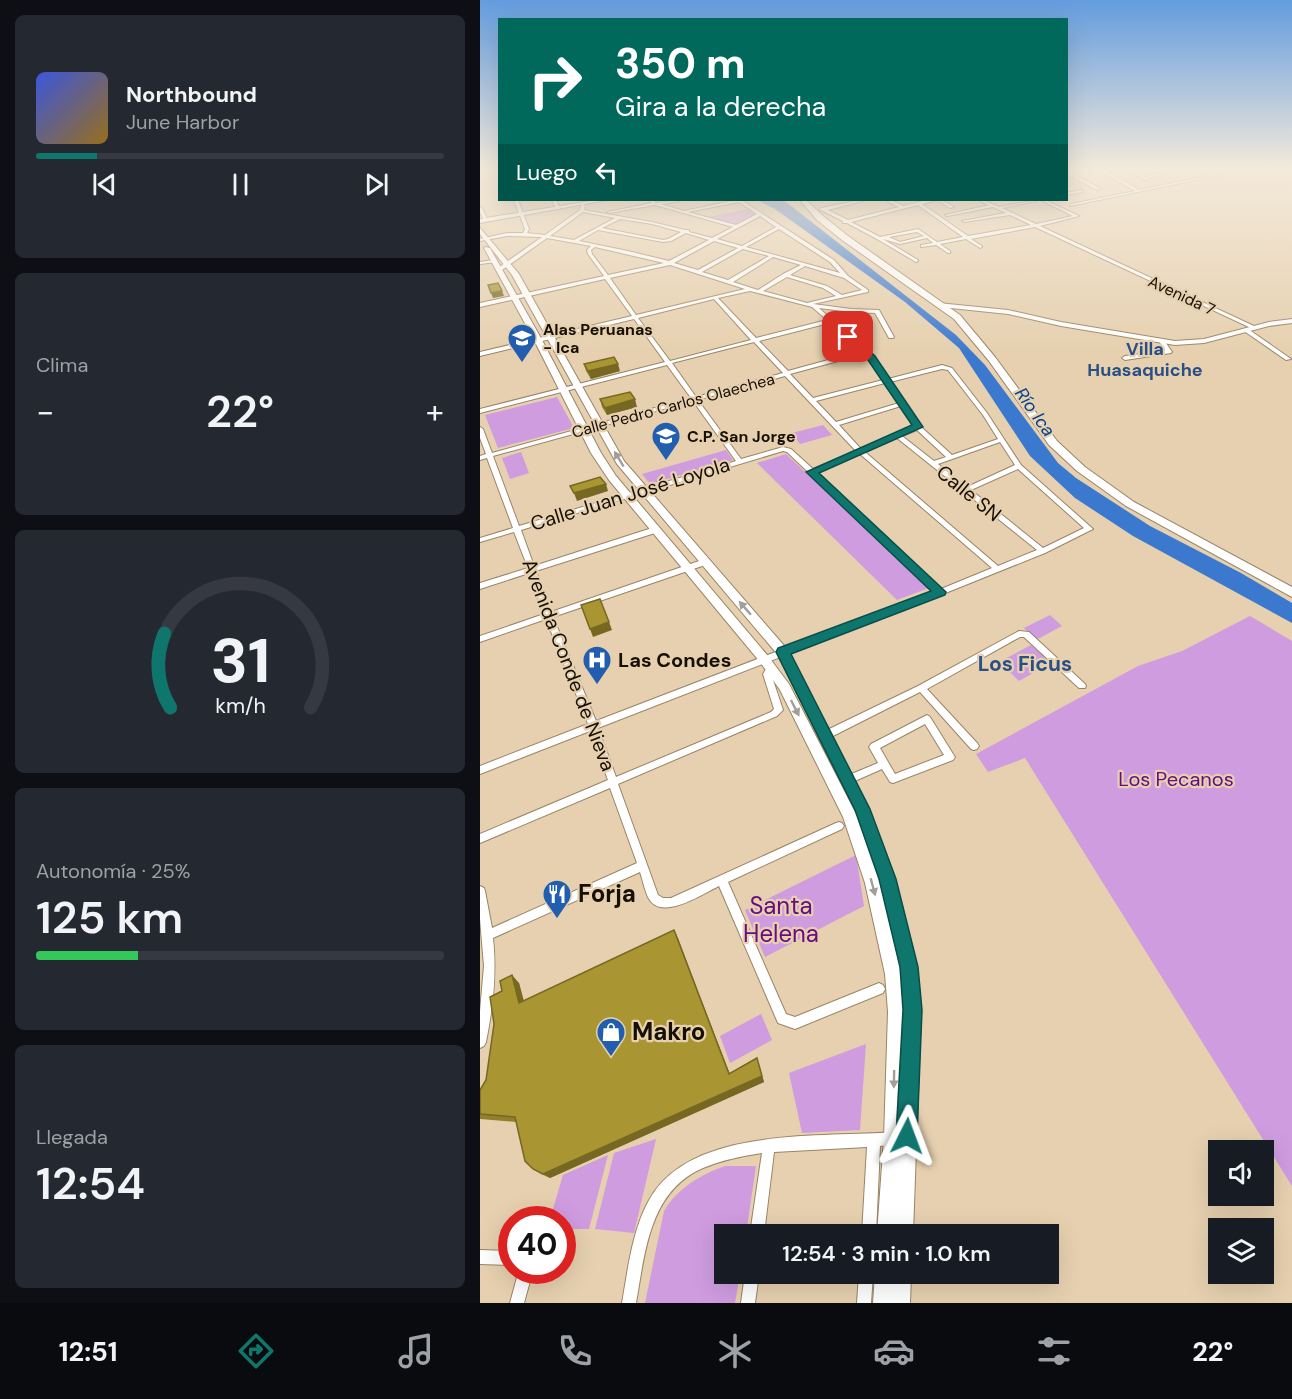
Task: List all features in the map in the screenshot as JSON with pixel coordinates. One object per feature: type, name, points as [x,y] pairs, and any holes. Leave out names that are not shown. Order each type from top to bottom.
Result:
[{"type":"main road","points":[[837,230],[845,238],[941,305],[972,333],[1053,443],[1081,470],[1130,504],[1292,593]]},
{"type":"street","points":[[480,263],[500,264],[552,230]]},
{"type":"street","points":[[574,242],[597,230]]},
{"type":"street","points":[[602,230],[663,241],[687,231]]},
{"type":"street","points":[[681,230],[846,276]]},
{"type":"street","points":[[480,305],[670,263],[732,230]]},
{"type":"street","points":[[698,272],[774,230]]},
{"type":"street","points":[[783,230],[832,261],[866,292],[806,304]]},
{"type":"street","points":[[861,230],[916,261]]},
{"type":"street","points":[[879,238],[918,230],[948,252]]},
{"type":"street","points":[[955,230],[980,247]]},
{"type":"street","points":[[922,246],[1013,230]]},
{"type":"street","name":"Avenida 7","points":[[1043,230],[1254,328]]},
{"type":"street","name":"Avenida 7","points":[[1053,230],[1254,328]]},
{"type":"street","points":[[891,337],[876,311],[844,312],[813,306],[670,263],[594,245],[525,233],[504,234],[483,239],[526,295],[620,462],[783,652],[826,735],[873,883],[893,974],[903,1224]]},
{"type":"street","points":[[885,237],[900,243],[927,237]]},
{"type":"street","points":[[594,245],[589,253],[605,278],[739,461]]},
{"type":"street","points":[[729,282],[772,256]]},
{"type":"street","points":[[500,264],[583,429],[612,478],[768,664],[785,687],[841,782]]},
{"type":"street","points":[[760,291],[804,265]]},
{"type":"street","points":[[785,275],[825,287],[842,297]]},
{"type":"street","points":[[480,354],[753,289]]},
{"type":"street","points":[[715,298],[860,452],[997,569]]},
{"type":"street","points":[[941,305],[1008,312],[1060,324],[1162,341],[1196,343],[1292,321]]},
{"type":"street","points":[[813,306],[865,352],[918,427],[950,457]]},
{"type":"street","points":[[480,411],[830,321]]},
{"type":"street","points":[[1254,328],[1288,359]]},
{"type":"street","points":[[1125,358],[1169,352],[1162,341]]},
{"type":"street","name":"Calle Pedro Carlos Olaechea","points":[[480,458],[865,352]]},
{"type":"street","points":[[480,770],[593,726],[768,664],[783,652],[1042,551],[1088,528],[1020,466],[1000,440],[985,414],[952,370],[948,368],[886,380],[812,400]]},
{"type":"street","points":[[834,425],[902,404]]},
{"type":"street","points":[[918,427],[811,472],[940,592]]},
{"type":"street","name":"Avenida Conde de Nieva","points":[[480,429],[549,616],[593,726],[652,894],[657,901],[672,903],[722,881]]},
{"type":"street","name":"Calle SN","points":[[897,435],[1042,551]]},
{"type":"street","points":[[932,464],[1000,440]]},
{"type":"street","name":"Calle Juan José Loyola","points":[[480,540],[779,449],[789,450],[811,472]]},
{"type":"street","points":[[966,490],[1020,466]]},
{"type":"street","points":[[480,586],[655,530]]},
{"type":"street","points":[[480,639],[705,562]]},
{"type":"street","points":[[826,735],[921,688],[1019,634],[1026,634],[1082,686]]},
{"type":"street","points":[[480,839],[774,714],[779,710],[767,674],[768,664]]},
{"type":"street","points":[[921,688],[974,746]]},
{"type":"street","points":[[927,719],[950,757],[893,779],[883,765],[874,747],[927,719]]},
{"type":"street","points":[[841,782],[883,765]]},
{"type":"street","points":[[839,826],[722,881],[779,1015],[785,1022],[795,1023],[879,989]]},
{"type":"street","points":[[489,935],[642,866]]},
{"type":"street","points":[[480,891],[489,935],[492,966],[485,989],[480,1042]]},
{"type":"street","points":[[629,1303],[641,1240],[654,1204],[661,1193],[684,1171],[697,1164],[739,1150],[769,1145],[874,1141],[900,1137]]},
{"type":"street","points":[[888,1224],[900,1137]]},
{"type":"street","points":[[870,1224],[874,1141]]},
{"type":"street","points":[[758,1224],[769,1145]]},
{"type":"street","points":[[480,1257],[498,1258]]},
{"type":"street","points":[[517,1303],[522,1284]]},
{"type":"street","points":[[748,1303],[751,1284]]},
{"type":"street","points":[[864,1303],[865,1284]]},
{"type":"street","points":[[883,1303],[884,1284]]},
{"type":"street","points":[[900,1303],[901,1284]]},
{"type":"green space","points":[[557,397],[574,428],[498,448],[485,415]]},
{"type":"green space","points":[[823,425],[832,435],[800,444],[792,433]]},
{"type":"green space","points":[[726,450],[733,460],[650,484],[642,474]]},
{"type":"green space","points":[[521,452],[529,473],[510,479],[502,458]]},
{"type":"green space","points":[[786,454],[929,588],[897,600],[757,463]]},
{"type":"green space","points":[[1050,615],[1062,626],[1036,640],[1024,628]]},
{"type":"green space","name":"Los Pecanos","points":[[1250,616],[1292,641],[1292,1186],[1274,1157],[1274,1140],[1263,1140],[1025,758],[988,772],[976,754],[1138,666],[1182,651]]},
{"type":"green space","points":[[1031,645],[1051,663],[1019,681],[999,662]]},
{"type":"green space","name":"Santa Helena","points":[[856,855],[864,906],[765,957],[745,910]]},
{"type":"green space","points":[[761,1014],[772,1040],[730,1063],[720,1036]]},
{"type":"green space","points":[[866,1044],[860,1130],[802,1133],[789,1073]]},
{"type":"green space","points":[[656,1139],[634,1233],[595,1229],[614,1153]]},
{"type":"green space","points":[[608,1155],[589,1229],[576,1229],[576,1206],[554,1206],[563,1175]]},
{"type":"green space","points":[[725,1166],[756,1166],[747,1224],[714,1224],[714,1284],[738,1284],[735,1303],[645,1303],[664,1211],[683,1189]]},
{"type":"water","name":"Río Ica","points":[[804,230],[822,230],[956,335],[985,365],[1058,463],[1076,478],[1150,526],[1241,573],[1292,603],[1292,623],[1133,536],[1075,498],[1030,456],[959,348],[905,302]]},
{"type":"building","points":[[498,283],[502,291],[491,293],[488,285]]},
{"type":"building","points":[[614,357],[618,364],[588,371],[584,364]]},
{"type":"building","points":[[630,392],[635,399],[605,408],[600,399]]},
{"type":"building","points":[[600,477],[606,484],[574,493],[570,486]]},
{"type":"building","points":[[600,599],[609,622],[590,629],[581,605]]},
{"type":"building","name":"Makro","points":[[674,930],[729,1074],[757,1058],[762,1076],[543,1174],[533,1169],[525,1161],[515,1117],[480,1114],[480,1090],[486,1080],[494,1024],[490,997],[502,991],[500,981],[512,975],[519,1003]]},
{"type":"place","name":"Alas Peruanas - Ica","points":[[522,364]]},
{"type":"place","name":"C.P. San Jorge","points":[[666,462]]},
{"type":"place","name":"Las Condes","points":[[597,686]]},
{"type":"place","name":"Forja","points":[[557,920]]},
{"type":"place","name":"Makro","points":[[611,1058]]},
{"type":"district","name":"Villa Huasaquiche","points":[[1145,359]]},
{"type":"district","name":"Los Ficus","points":[[1025,664]]},
{"type":"route","points":[[848,337],[871,358],[918,427],[811,472],[940,592],[783,652],[862,809],[888,879],[909,967],[913,1010],[907,1136]]}]
